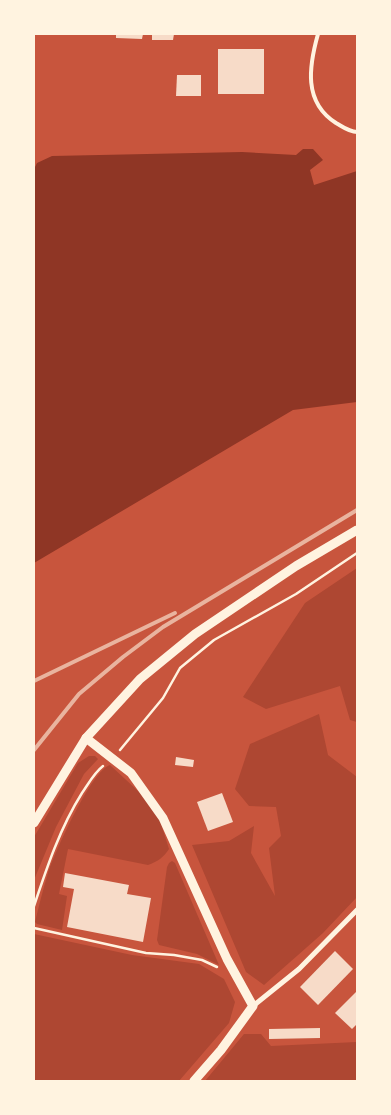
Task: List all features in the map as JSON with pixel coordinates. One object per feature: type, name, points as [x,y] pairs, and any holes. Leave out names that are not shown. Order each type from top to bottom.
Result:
[{"type":"street","points":[[34,823],[86,738],[140,680],[195,634],[296,566],[357,530]]},
{"type":"street","points":[[86,738],[131,773],[163,818],[235,976],[253,1006]]},
{"type":"street","points":[[194,1081],[221,1050],[253,1006],[299,968],[357,910]]},
{"type":"lane","points":[[318,34],[312,55],[312,94],[319,106],[333,121],[351,132],[357,132]]},
{"type":"path","points":[[34,906],[54,847],[70,812],[95,772],[113,758],[163,698],[180,668],[214,640],[296,594],[357,553]]},
{"type":"path","points":[[34,928],[146,953],[202,960],[235,976]]},
{"type":"shaded area","points":[[303,149],[313,149],[323,160],[310,170],[314,185],[357,171],[357,402],[293,410],[34,563],[34,169],[37,163],[52,156],[242,152],[296,155]]},
{"type":"shaded area","points":[[357,568],[357,722],[350,720],[340,686],[266,709],[243,697],[305,603]]},
{"type":"shaded area","points":[[319,714],[328,755],[357,777],[357,897],[323,933],[264,985],[246,972],[192,845],[229,841],[254,826],[251,853],[275,896],[269,848],[281,836],[276,807],[249,806],[235,789],[250,744]]},
{"type":"shaded area","points":[[89,756],[95,756],[98,759],[84,774],[56,827],[34,880],[34,837],[78,763]]},
{"type":"shaded area","points":[[110,765],[152,804],[158,814],[169,849],[160,859],[148,865],[68,849],[59,894],[67,896],[62,930],[37,924],[35,922],[48,873],[74,813],[93,781]]},
{"type":"shaded area","points":[[172,861],[175,863],[219,965],[197,954],[159,945],[157,940],[167,867]]},
{"type":"shaded area","points":[[34,934],[132,955],[199,964],[224,979],[235,1002],[229,1023],[179,1081],[34,1081]]},
{"type":"shaded area","points":[[244,1034],[261,1034],[271,1046],[357,1042],[357,1081],[205,1081]]},
{"type":"building","points":[[116,34],[143,34],[142,39],[116,38]]},
{"type":"building","points":[[152,34],[174,34],[173,40],[152,40]]},
{"type":"building","points":[[218,49],[264,49],[264,94],[218,94]]},
{"type":"building","points":[[177,75],[201,75],[201,96],[176,96]]},
{"type":"building","points":[[176,757],[194,760],[193,767],[175,765]]},
{"type":"building","points":[[222,793],[233,822],[208,831],[197,802]]},
{"type":"building","points":[[65,873],[129,885],[127,894],[151,898],[143,942],[67,927],[74,889],[63,887]]},
{"type":"building","points":[[335,951],[353,969],[318,1005],[300,987]]},
{"type":"building","points":[[357,991],[357,1024],[352,1029],[335,1013]]},
{"type":"building","points":[[320,1028],[320,1038],[269,1039],[269,1029]]},
{"type":"railway","points":[[34,750],[79,694],[163,627],[357,510]]},
{"type":"railway","points":[[34,681],[175,613]]}]
